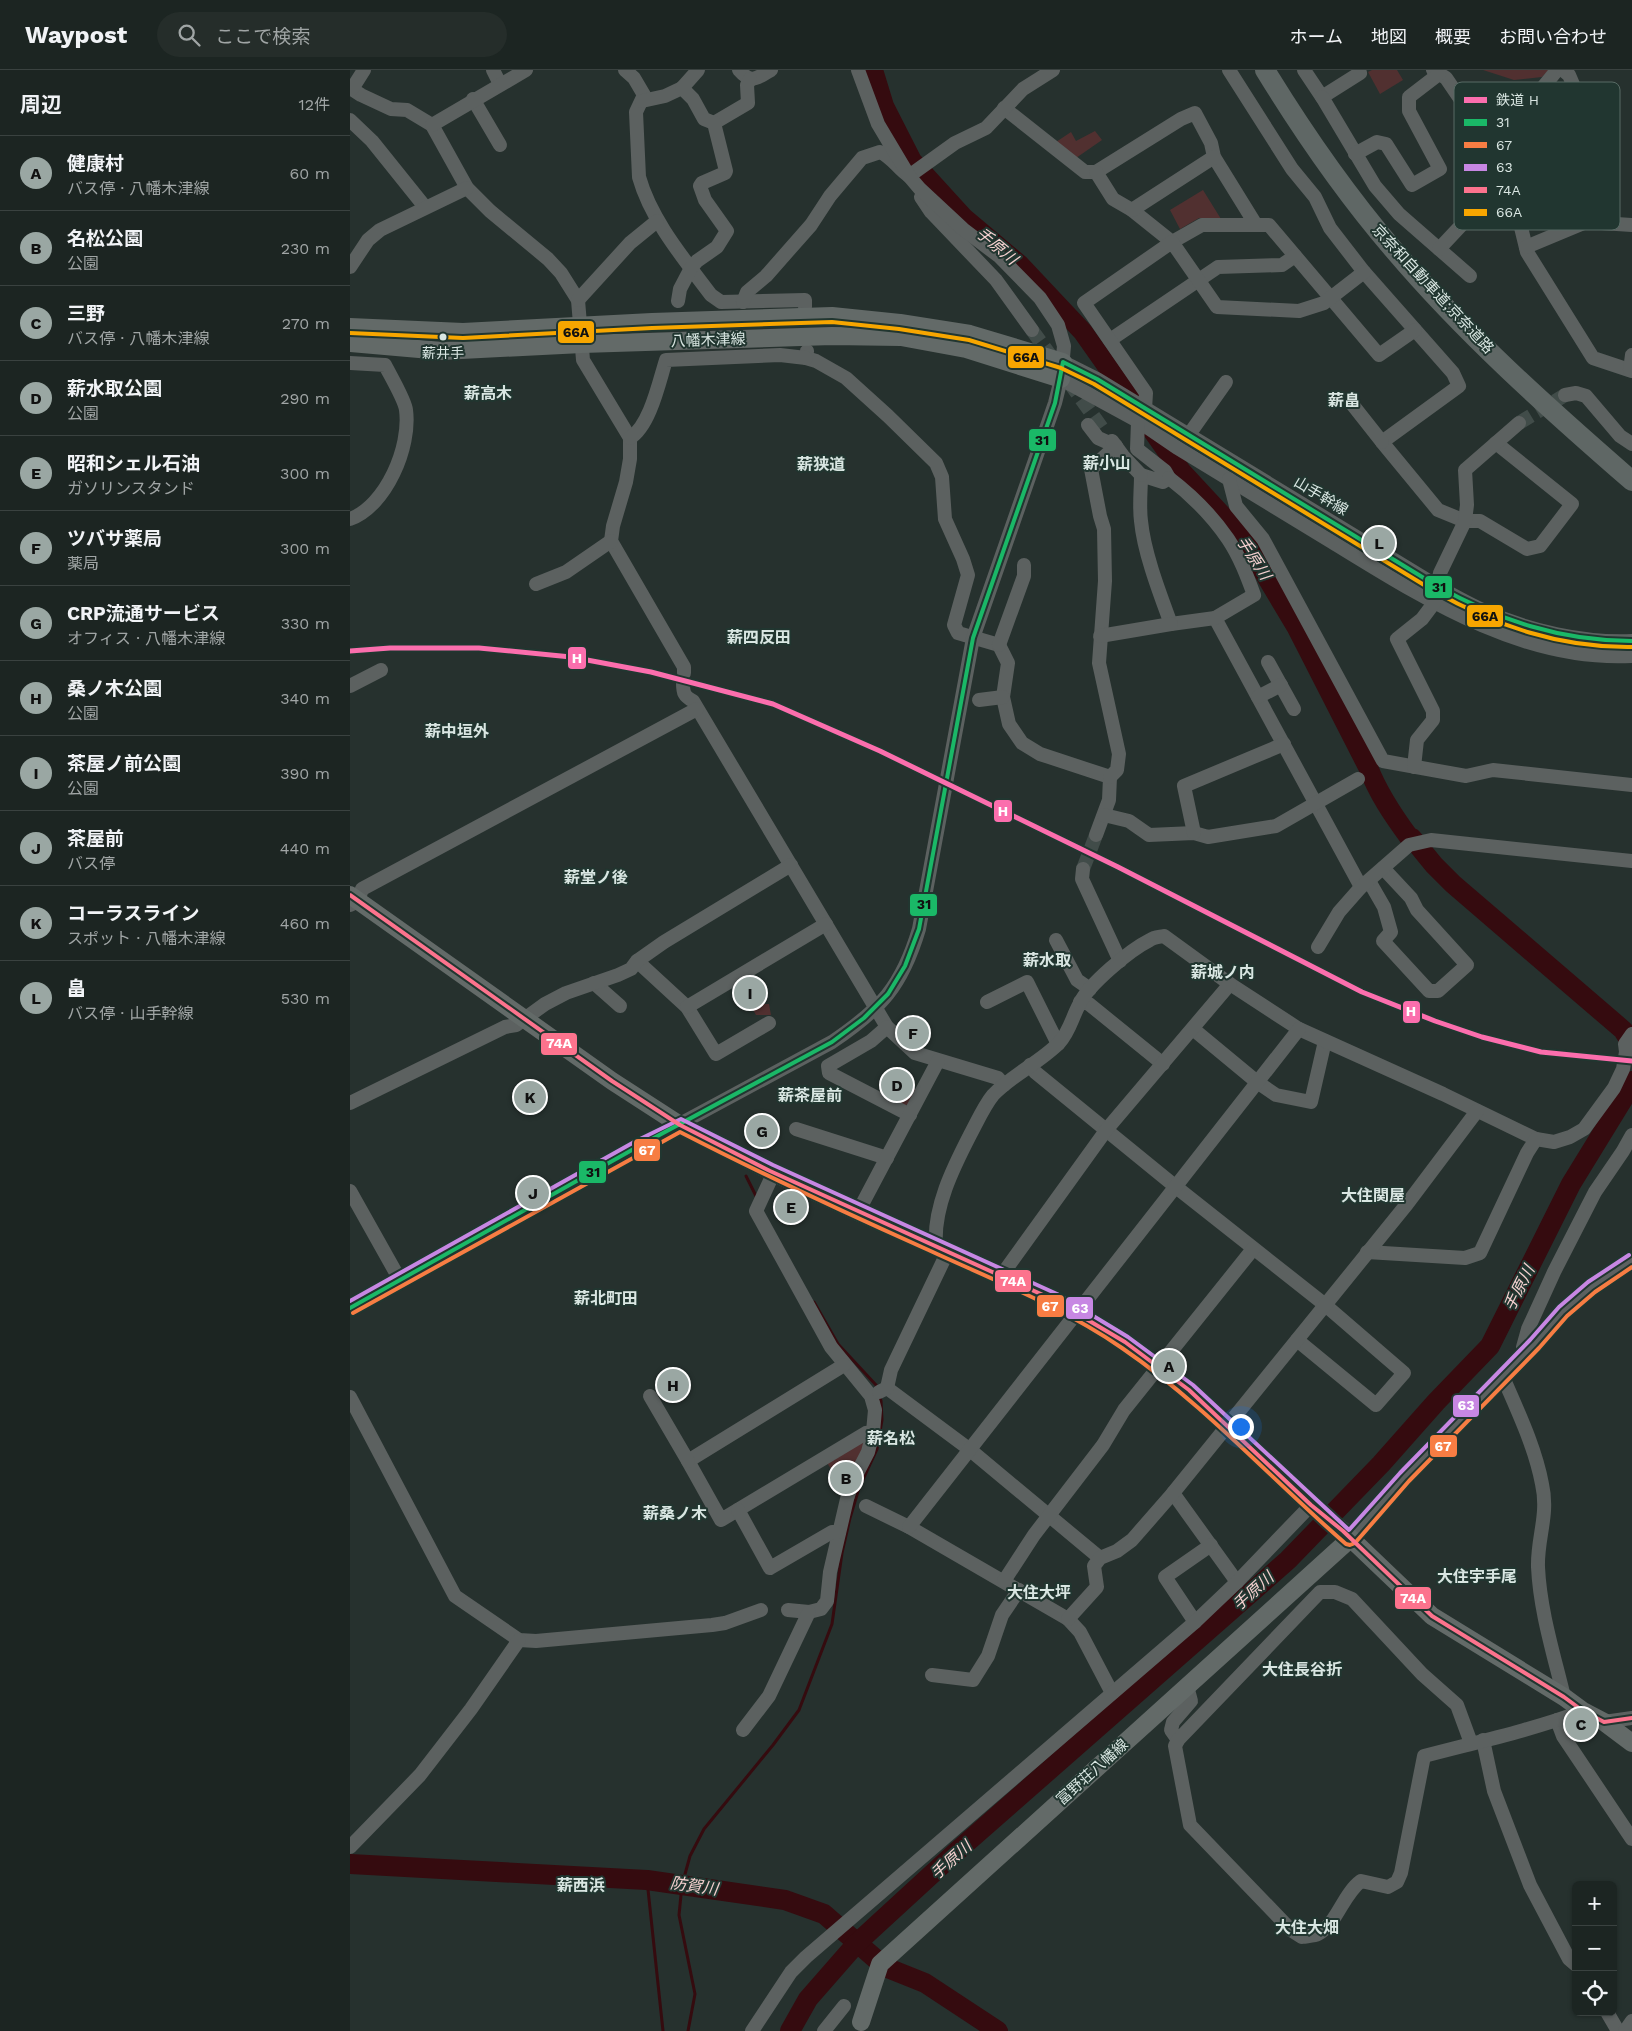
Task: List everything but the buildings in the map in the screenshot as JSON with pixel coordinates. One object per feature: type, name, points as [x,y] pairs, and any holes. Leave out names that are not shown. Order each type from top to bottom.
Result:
[{"type":"highway","name":"京奈和自動車道;京奈道路","points":[[1265,70],[1321,156],[1393,249],[1453,315],[1526,387],[1632,481]]},
{"type":"highway","name":"京奈和自動車道;京奈道路","points":[[1273,70],[1310,129],[1369,209],[1426,277],[1501,354],[1632,471]]},
{"type":"main road","name":"八幡木津線","points":[[350,327],[581,336],[901,337],[1062,370]]},
{"type":"main road","name":"八幡木津線","points":[[350,343],[442,350],[581,336]]},
{"type":"main road","points":[[353,900],[612,1081],[680,1125],[858,1212],[1054,1300],[1125,1342],[1159,1366],[1227,1425],[1432,1616],[1604,1722],[1632,1743]]},
{"type":"main road","name":"富野荘八幡線","points":[[862,2022],[880,1964],[1187,1686],[1346,1535]]},
{"type":"street","points":[[350,105],[364,70]]},
{"type":"street","points":[[493,70],[500,84]]},
{"type":"street","points":[[432,125],[526,70]]},
{"type":"street","points":[[625,70],[641,87],[644,96],[636,112],[639,177],[657,221],[711,295],[721,302],[805,300],[805,307]]},
{"type":"street","points":[[642,101],[665,96],[682,88],[698,70]]},
{"type":"street","points":[[714,123],[748,103],[745,75],[771,70]]},
{"type":"street","points":[[350,1308],[639,1146],[832,1042],[856,1026],[875,1009],[898,981],[912,953],[919,929],[973,638],[1055,403],[1062,370],[1064,346],[1058,325],[1040,298],[1000,257],[963,229],[913,178],[878,124],[858,70]]},
{"type":"street","points":[[913,178],[932,160],[955,143],[986,128],[1023,89],[1053,70]]},
{"type":"street","points":[[1229,70],[1292,169],[1315,196],[1330,228],[1364,272],[1453,373],[1459,386],[1382,442]]},
{"type":"street","points":[[1304,70],[1375,186],[1399,214],[1470,276]]},
{"type":"street","points":[[1322,97],[1360,73],[1359,70]]},
{"type":"street","points":[[1547,82],[1557,70]]},
{"type":"street","points":[[1563,70],[1569,75],[1572,82]]},
{"type":"street","points":[[1355,154],[1378,142],[1386,144],[1412,185],[1440,169],[1409,111],[1409,97],[1436,72],[1446,78],[1454,90]]},
{"type":"street","points":[[682,88],[693,99],[704,119],[714,123]]},
{"type":"street","points":[[354,91],[391,108],[407,110],[432,125],[466,188],[490,211],[548,259],[561,273],[578,300],[583,360],[630,438],[630,459],[626,482],[611,534],[611,541],[684,667],[683,691],[686,697],[693,701],[698,709],[887,1027],[915,1053],[998,1078],[1004,1085]]},
{"type":"street","points":[[473,100],[500,145]]},
{"type":"street","points":[[1004,108],[1085,172],[1096,172],[1181,119],[1195,113],[1211,143],[1214,157],[1256,225]]},
{"type":"street","points":[[350,120],[372,141],[425,207]]},
{"type":"street","points":[[678,300],[680,289],[691,268],[697,261],[717,247],[727,231],[705,200],[700,186],[702,183],[725,174],[726,171],[714,123]]},
{"type":"street","points":[[743,302],[747,292],[766,276],[811,225],[830,196],[862,158],[880,152],[887,155],[902,172],[913,178],[921,199],[931,212],[996,280],[1032,330]]},
{"type":"street","points":[[1132,210],[1214,157]]},
{"type":"street","points":[[1096,172],[1113,198],[1132,210],[1172,242],[1217,308],[1299,311],[1324,303],[1364,272]]},
{"type":"street","points":[[350,267],[368,240],[380,230],[466,188]]},
{"type":"street","points":[[578,300],[630,243],[657,221]]},
{"type":"street","points":[[1100,636],[1215,618],[1254,595],[1243,566],[1228,538],[1186,492],[1169,478],[1165,471],[1137,449],[1146,393],[1084,303],[1172,242],[1202,224],[1269,225],[1378,355],[1415,330]]},
{"type":"street","points":[[1439,249],[1457,230]]},
{"type":"street","points":[[1522,230],[1527,252],[1593,358],[1631,370],[1632,355]]},
{"type":"street","points":[[1526,247],[1567,230]]},
{"type":"street","points":[[1110,340],[1218,267],[1282,265],[1295,256]]},
{"type":"street","points":[[630,438],[639,432],[654,398],[666,360],[807,354],[846,378],[936,463],[942,477],[946,519],[968,575],[954,625],[958,633],[999,646],[1008,663],[1002,697],[1009,724],[1022,743],[1040,754],[1110,777]]},
{"type":"street","points":[[350,363],[385,365],[406,409],[405,436],[399,462],[390,481],[373,504],[360,516],[350,519]]},
{"type":"street","name":"山手幹線","points":[[1062,370],[1097,380],[1141,415],[1176,447],[1434,603],[1486,626],[1540,646],[1578,653],[1632,656]]},
{"type":"street","name":"山手幹線","points":[[1062,370],[1118,410],[1160,418],[1437,586],[1485,611],[1539,629],[1581,638],[1632,641]]},
{"type":"street","points":[[1188,436],[1226,382]]},
{"type":"street","points":[[1565,395],[1576,394],[1586,396],[1620,436],[1632,444]]},
{"type":"street","points":[[1352,404],[1438,510],[1465,521],[1480,521],[1527,549],[1540,546],[1572,504],[1496,443]]},
{"type":"street","points":[[1414,767],[1417,740],[1433,720],[1433,712],[1397,639],[1422,619],[1434,603],[1440,573],[1465,521],[1467,505],[1465,470],[1519,424]]},
{"type":"street","points":[[1088,425],[1098,438],[1116,446]]},
{"type":"street","points":[[1102,428],[1141,475],[1163,482],[1169,478]]},
{"type":"street","points":[[1096,835],[1109,800],[1110,777],[1117,770],[1119,754],[1099,663],[1105,581],[1104,529],[1092,469],[1116,446]]},
{"type":"street","points":[[1141,475],[1141,522],[1154,577],[1171,624]]},
{"type":"street","points":[[1229,479],[1236,506],[1263,540],[1383,761],[1466,776],[1493,770],[1632,785]]},
{"type":"street","points":[[536,584],[566,572],[611,541]]},
{"type":"street","points":[[999,646],[1024,576],[1024,565]]},
{"type":"street","points":[[1215,618],[1316,804],[1365,884],[1384,907],[1391,932],[1383,941],[1429,991],[1438,991],[1467,965],[1417,910],[1411,898],[1383,868]]},
{"type":"street","points":[[1268,662],[1294,709]]},
{"type":"street","points":[[350,686],[380,670]]},
{"type":"street","points":[[1258,697],[1280,685]]},
{"type":"street","points":[[979,700],[1002,697]]},
{"type":"street","points":[[353,900],[362,890],[698,709]]},
{"type":"street","points":[[1194,833],[1184,786],[1284,744]]},
{"type":"street","points":[[1104,815],[1129,821],[1150,835],[1194,833],[1208,837],[1276,826],[1358,779]]},
{"type":"street","points":[[1318,948],[1339,912],[1365,884],[1409,845],[1431,840],[1632,861]]},
{"type":"street","points":[[350,1103],[505,1027],[516,1025],[559,996],[631,969],[637,962],[664,942],[791,865]]},
{"type":"street","points":[[1083,869],[1082,879],[1120,961]]},
{"type":"street","points":[[687,1007],[826,924]]},
{"type":"street","points":[[788,1610],[809,1612],[821,1609],[827,1602],[830,1572],[839,1532],[852,1483],[868,1452],[879,1392],[891,1370],[942,1249],[935,1233],[949,1176],[978,1120],[992,1096],[1058,1044],[1070,1030],[1080,1002],[1090,989],[1120,961],[1151,939],[1164,936],[1230,984],[1299,1029],[1443,1094],[1536,1139],[1554,1142],[1570,1137],[1584,1129],[1614,1088],[1620,1075],[1629,1039]]},
{"type":"street","points":[[1056,940],[1078,980],[1090,989]]},
{"type":"street","points":[[637,962],[687,1007],[716,1054],[769,1023]]},
{"type":"street","points":[[987,1002],[1028,982],[1058,1044]]},
{"type":"street","points":[[594,983],[612,1004]]},
{"type":"street","points":[[1001,1276],[1107,1129],[1230,984]]},
{"type":"street","points":[[1080,1002],[1089,1004],[1163,1064]]},
{"type":"street","points":[[887,1027],[871,1041],[828,1066],[829,1073],[910,1116]]},
{"type":"street","points":[[1192,1029],[1257,1082],[1276,1095],[1311,1102],[1325,1041]]},
{"type":"street","points":[[909,1527],[968,1449],[1057,1340],[1076,1312],[1299,1029]]},
{"type":"street","points":[[858,1212],[938,1061]]},
{"type":"street","points":[[1030,1065],[1035,1072],[1176,1187],[1324,1304],[1404,1373],[1376,1405],[1296,1340]]},
{"type":"street","points":[[1068,1619],[1097,1587],[1094,1566],[1100,1558],[1116,1551],[1132,1540],[1173,1493],[1367,1252],[1477,1111]]},
{"type":"street","points":[[796,1129],[887,1158]]},
{"type":"street","points":[[1526,1354],[1523,1347],[1528,1329],[1554,1272],[1595,1192],[1632,1135]]},
{"type":"street","points":[[1367,1252],[1465,1258],[1480,1253],[1527,1153],[1536,1139]]},
{"type":"street","points":[[774,1172],[756,1211],[802,1296],[844,1365],[879,1392],[968,1449],[1100,1558]]},
{"type":"street","points":[[350,1191],[400,1280]]},
{"type":"street","points":[[1004,1581],[1048,1516],[1103,1445],[1124,1410],[1253,1249]]},
{"type":"street","points":[[1346,1535],[1526,1354],[1564,1312],[1584,1293],[1632,1260]]},
{"type":"street","points":[[688,1461],[844,1365]]},
{"type":"street","points":[[1503,1377],[1530,1442],[1542,1484],[1545,1506],[1538,1564],[1540,1592],[1564,1697]]},
{"type":"street","points":[[650,1396],[721,1520],[866,1433],[873,1432]]},
{"type":"street","points":[[350,1397],[455,1596],[519,1640],[544,1640],[712,1625],[725,1623],[761,1610]]},
{"type":"street","points":[[1173,1493],[1237,1582]]},
{"type":"street","points":[[866,1506],[909,1527],[1068,1619],[1080,1632],[1112,1693]]},
{"type":"street","points":[[752,2031],[791,1972],[806,1956],[1195,1622],[1313,1507]]},
{"type":"street","points":[[738,1510],[770,1568],[832,1532],[839,1532]]},
{"type":"street","points":[[1195,1622],[1165,1577],[1211,1545]]},
{"type":"street","points":[[932,1675],[973,1680],[988,1656],[1002,1615],[1019,1590]]},
{"type":"street","points":[[1572,1962],[1530,1885],[1477,1742],[1457,1705],[1422,1674],[1352,1599],[1335,1592],[1320,1592],[1178,1740],[1175,1746],[1190,1825],[1291,1930],[1302,1937],[1317,1934],[1327,1928],[1353,1887],[1361,1881],[1388,1887],[1397,1882],[1401,1873],[1424,1756],[1477,1742],[1557,1720],[1582,1710]]},
{"type":"street","points":[[743,1730],[769,1696],[809,1612]]},
{"type":"street","points":[[350,1847],[420,1775],[471,1709],[519,1640]]},
{"type":"street","points":[[1178,1740],[1171,1730],[1173,1722],[1191,1701],[1187,1686]]},
{"type":"street","points":[[1604,1722],[1632,1718]]},
{"type":"street","points":[[1557,1720],[1563,1736],[1632,1839]]},
{"type":"street","points":[[824,2031],[844,2006]]},
{"type":"street","points":[[1609,2016],[1618,2031]]},
{"type":"street","points":[[1625,2031],[1632,2021]]},
{"type":"shaded area","points":[[1372,70],[1397,70],[1403,80],[1380,94],[1368,72]]},
{"type":"shaded area","points":[[1483,70],[1549,70],[1542,77],[1514,80]]},
{"type":"shaded area","points":[[1095,131],[1102,140],[1076,158],[1056,142],[1071,132],[1076,141]]},
{"type":"shaded area","points":[[1203,190],[1221,219],[1199,218],[1180,229],[1170,210]]},
{"type":"shaded area","points":[[748,976],[762,1004],[769,1004],[771,1015],[756,1015],[737,982]]},
{"type":"shaded area","points":[[892,1070],[901,1077],[900,1080],[918,1091],[911,1103],[903,1106],[880,1092]]},
{"type":"shaded area","points":[[681,1374],[687,1384],[665,1397],[659,1387]]},
{"type":"shaded area","points":[[868,1435],[846,1494],[826,1461]]},
{"type":"waterway","name":"手原川","points":[[873,70],[884,106],[912,161],[964,218],[1020,265],[1083,332],[1181,471],[1244,539],[1297,628],[1381,795],[1409,837],[1412,838],[1434,865],[1453,884],[1623,1030],[1632,1044]]},
{"type":"waterway","name":"手原川","points":[[790,2031],[808,1999],[857,1943],[956,1852],[1288,1560],[1381,1464],[1436,1402],[1490,1346],[1571,1184],[1630,1088],[1632,1081]]},
{"type":"waterway","points":[[746,1176],[757,1198]]},
{"type":"waterway","points":[[814,1302],[838,1344],[876,1385],[877,1389]]},
{"type":"waterway","points":[[688,2031],[695,1994],[679,1915],[682,1885],[690,1856],[704,1829],[773,1745],[799,1710],[832,1624],[842,1553],[850,1518],[859,1488],[877,1449],[882,1420],[879,1395]]},
{"type":"waterway","name":"防賀川","points":[[350,1864],[647,1880],[785,1900],[824,1914],[885,1967],[925,1983],[998,2031]]},
{"type":"waterway","points":[[647,1880],[663,2031]]},
{"type":"tunnel","points":[[1032,330],[1055,362]]},
{"type":"tunnel","points":[[1069,382],[1102,428]]},
{"type":"tunnel","points":[[1519,423],[1565,395]]},
{"type":"tunnel","points":[[1083,869],[1096,835]]},
{"type":"rail line","name":"H","points":[[350,651],[390,648],[479,648],[571,657],[651,672],[773,704],[880,751],[1118,867],[1362,992],[1435,1021],[1482,1037],[1541,1052],[1632,1061]]},
{"type":"transit line","name":"66A","points":[[350,333],[463,338],[652,328],[832,322],[899,329],[969,340],[1061,368],[1094,384],[1434,591],[1481,615],[1554,639],[1579,644],[1632,647]]},
{"type":"transit line","name":"31","points":[[350,1308],[639,1146],[832,1042],[864,1018],[888,994],[905,966],[919,929],[973,638],[1055,403],[1063,362],[1097,379],[1437,586],[1460,598],[1507,618],[1555,633],[1606,640],[1632,641]]},
{"type":"transit line","name":"74A","points":[[350,895],[612,1081],[680,1125],[770,1171],[1054,1300],[1125,1342],[1189,1390],[1311,1505],[1343,1531],[1432,1616],[1564,1697],[1583,1711],[1604,1722],[1632,1718]]},
{"type":"transit line","name":"63","points":[[350,1301],[636,1141],[681,1119],[773,1165],[1057,1294],[1128,1337],[1193,1385],[1349,1530],[1400,1473],[1530,1340],[1559,1307],[1588,1282],[1629,1255]]},
{"type":"transit line","name":"67","points":[[353,1313],[680,1132],[831,1206],[1025,1294],[1099,1333],[1181,1393],[1318,1519],[1346,1544],[1350,1545],[1355,1543],[1409,1481],[1539,1348],[1567,1316],[1595,1292],[1632,1267]]},
{"type":"place","name":"薪井手","points":[[443,337]]},
{"type":"place","name":"畠","points":[[1379,543]]},
{"type":"place","name":"茶屋ノ前公園","points":[[750,993]]},
{"type":"place","name":"ツバサ薬局","points":[[913,1033]]},
{"type":"place","name":"薪水取公園","points":[[897,1085]]},
{"type":"place","name":"コーラスライン","points":[[530,1097]]},
{"type":"place","name":"CRP流通サービス","points":[[762,1131]]},
{"type":"place","name":"茶屋前","points":[[533,1193]]},
{"type":"place","name":"昭和シェル石油","points":[[791,1207]]},
{"type":"place","name":"健康村","points":[[1169,1366]]},
{"type":"place","name":"桑ノ木公園","points":[[673,1385]]},
{"type":"place","name":"名松公園","points":[[846,1478]]},
{"type":"place","name":"三野","points":[[1581,1724]]},
{"type":"district","name":"薪高木","points":[[488,393]]},
{"type":"district","name":"薪畠","points":[[1344,400]]},
{"type":"district","name":"薪小山","points":[[1107,463]]},
{"type":"district","name":"薪狭道","points":[[821,464]]},
{"type":"district","name":"薪四反田","points":[[759,637]]},
{"type":"district","name":"薪中垣外","points":[[457,731]]},
{"type":"district","name":"薪堂ノ後","points":[[596,877]]},
{"type":"district","name":"薪水取","points":[[1047,960]]},
{"type":"district","name":"薪城ノ内","points":[[1223,972]]},
{"type":"district","name":"薪茶屋前","points":[[810,1095]]},
{"type":"district","name":"大住関屋","points":[[1373,1195]]},
{"type":"district","name":"薪北町田","points":[[606,1298]]},
{"type":"district","name":"薪名松","points":[[891,1438]]},
{"type":"district","name":"薪桑ノ木","points":[[675,1513]]},
{"type":"district","name":"大住宇手尾","points":[[1477,1576]]},
{"type":"district","name":"大住大坪","points":[[1039,1592]]},
{"type":"district","name":"大住長谷折","points":[[1302,1669]]},
{"type":"district","name":"薪西浜","points":[[581,1885]]},
{"type":"district","name":"大住大畑","points":[[1307,1927]]}]
